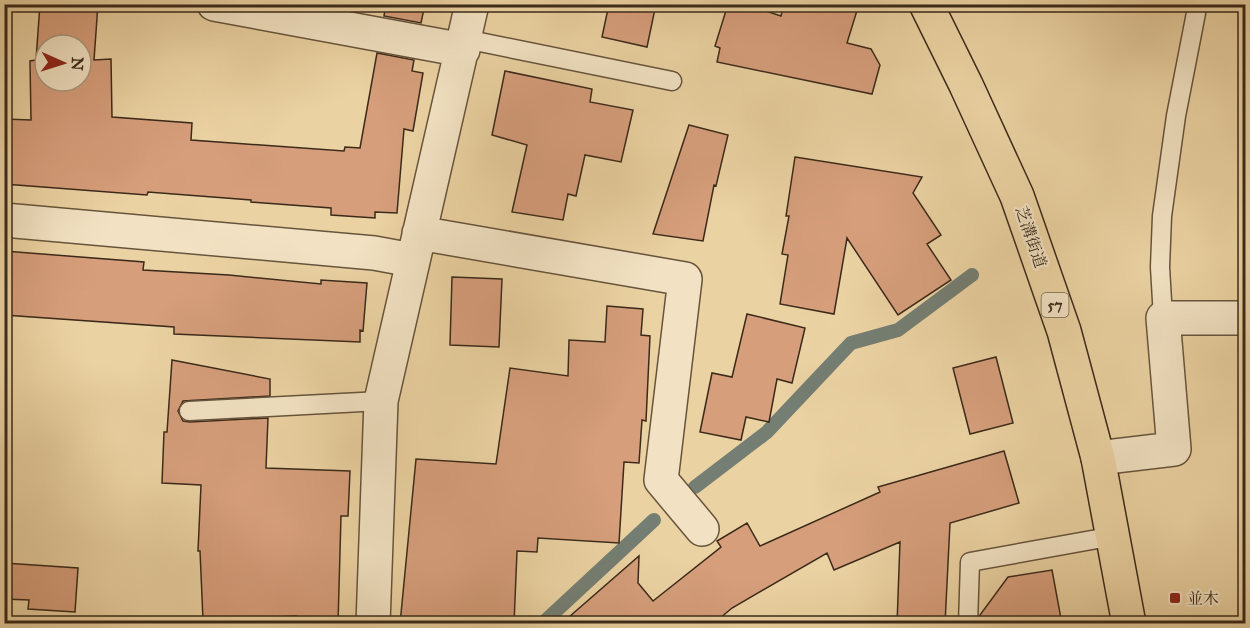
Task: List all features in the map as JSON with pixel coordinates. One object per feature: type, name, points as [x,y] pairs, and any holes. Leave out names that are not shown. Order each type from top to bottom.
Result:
[{"type":"main road","name":"芝溝街道","points":[[926,4],[1017,196],[1064,332],[1098,458],[1129,624]]},
{"type":"street","points":[[214,4],[464,44]]},
{"type":"street","points":[[373,624],[381,400],[472,4]]},
{"type":"street","points":[[4,220],[374,254],[415,246],[685,279],[661,480],[702,529]]},
{"type":"street","points":[[1098,458],[1174,449],[1163,318],[1245,318]]},
{"type":"lane","points":[[1163,318],[1160,267],[1161,216],[1196,4]]},
{"type":"lane","points":[[464,44],[672,81]]},
{"type":"lane","points":[[189,411],[381,400]]},
{"type":"lane","points":[[968,624],[970,562],[1114,536]]},
{"type":"building","points":[[40,4],[98,4],[94,60],[111,59],[112,117],[192,123],[191,140],[344,151],[345,147],[360,148],[377,53],[414,60],[412,71],[423,73],[413,131],[404,129],[397,213],[375,212],[375,218],[331,215],[331,208],[251,202],[251,200],[4,184],[4,119],[31,120],[30,61],[33,60],[33,93],[93,93],[93,33],[38,33]]},
{"type":"building","points":[[386,4],[425,4],[421,23],[384,16]]},
{"type":"building","points":[[609,4],[656,4],[647,47],[602,37]]},
{"type":"building","points":[[728,4],[745,4],[781,16],[784,4],[859,4],[847,43],[871,49],[880,65],[872,94],[717,62],[720,48],[715,46]]},
{"type":"building","points":[[505,71],[592,89],[590,102],[633,110],[621,162],[585,155],[576,196],[568,194],[563,220],[512,212],[527,145],[492,135]]},
{"type":"building","points":[[689,125],[728,135],[716,186],[714,185],[703,241],[653,234]]},
{"type":"building","points":[[795,157],[922,177],[913,193],[941,235],[927,244],[951,280],[898,315],[847,238],[834,314],[780,304],[788,255],[782,254],[789,216],[786,216]]},
{"type":"building","points":[[4,251],[144,262],[143,270],[321,284],[321,280],[367,283],[363,331],[360,330],[360,342],[174,334],[174,327],[4,315]]},
{"type":"building","points":[[452,277],[502,279],[499,347],[450,345]]},
{"type":"building","points":[[607,306],[643,309],[641,335],[650,336],[646,421],[642,420],[639,463],[624,462],[619,543],[538,538],[537,552],[517,551],[514,624],[400,624],[416,459],[496,464],[510,368],[568,376],[569,340],[605,342]]},
{"type":"building","points":[[747,314],[805,328],[792,383],[777,379],[769,422],[746,417],[741,440],[700,432],[712,373],[732,377]]},
{"type":"building","points":[[996,357],[1013,423],[970,434],[953,368]]},
{"type":"building","points":[[172,360],[270,379],[270,396],[183,401],[178,411],[183,421],[268,418],[266,468],[350,471],[348,516],[341,516],[338,624],[295,624],[296,616],[203,620],[200,551],[198,551],[201,485],[162,483],[164,432],[167,432]]},
{"type":"building","points":[[1004,451],[1019,503],[950,523],[945,624],[897,624],[900,542],[834,570],[827,553],[732,608],[713,624],[561,624],[639,556],[638,583],[653,601],[721,547],[717,541],[747,523],[760,546],[880,492],[878,487]]},
{"type":"building","points":[[4,563],[78,568],[75,612],[28,609],[29,600],[4,599]]},
{"type":"building","points":[[1052,570],[1062,624],[979,624],[980,615],[1008,577]]},
{"type":"waterway","points":[[695,487],[767,432],[851,343],[898,330],[972,275]]},
{"type":"waterway","points":[[542,624],[654,520]]},
{"type":"place","name":"並木","points":[[1175,598]]}]
